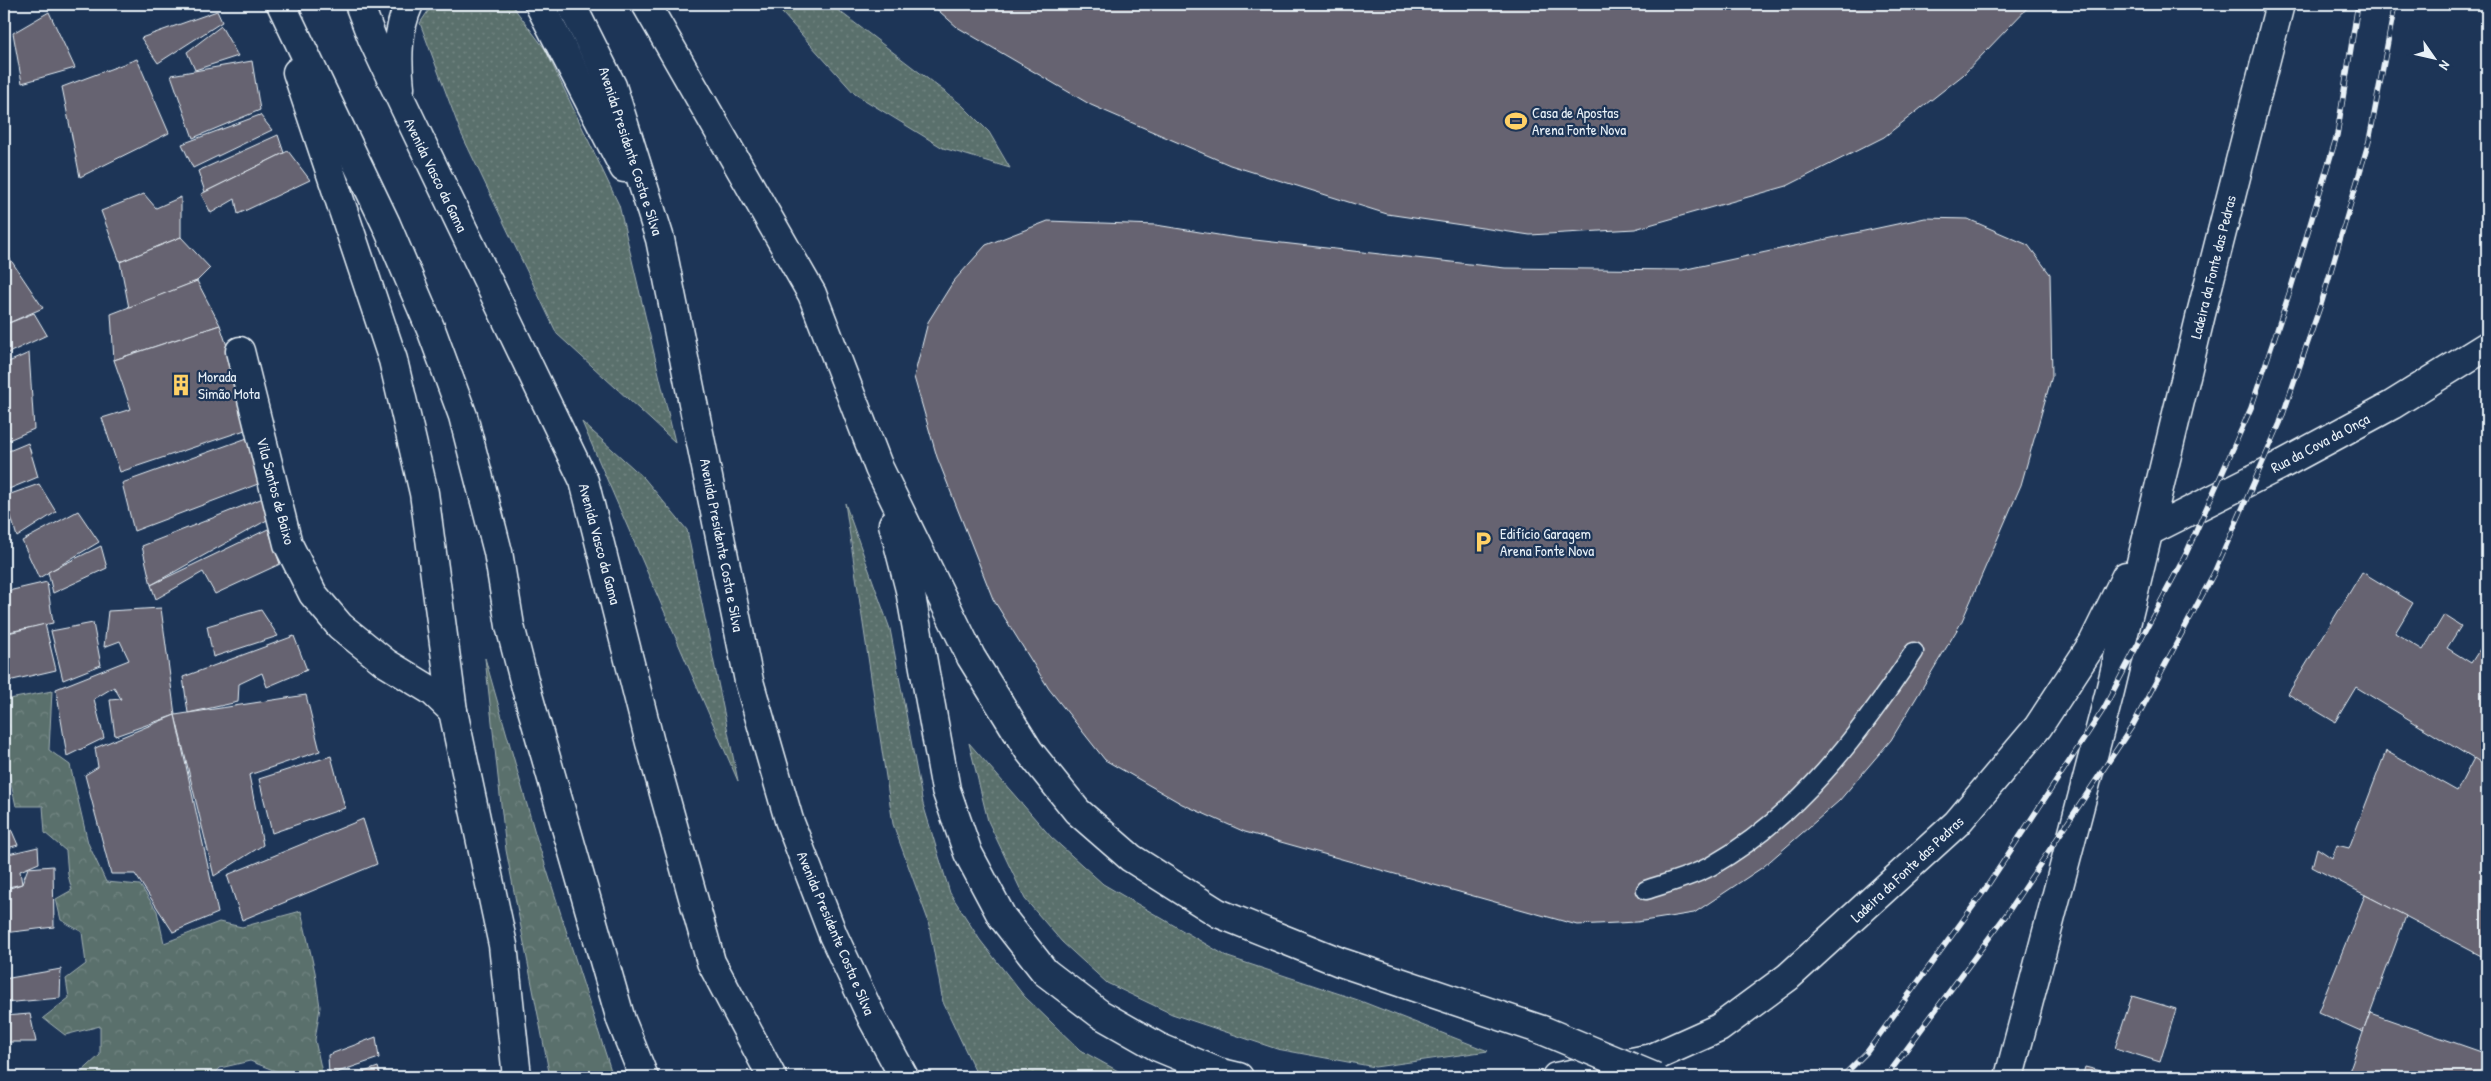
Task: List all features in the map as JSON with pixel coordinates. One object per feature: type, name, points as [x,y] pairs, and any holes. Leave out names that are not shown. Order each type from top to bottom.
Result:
[{"type":"main road","points":[[275,4],[394,360],[424,493],[453,710],[503,945],[517,1077]]},
{"type":"main road","points":[[281,4],[386,224],[432,332],[463,416],[498,552],[510,626],[526,688],[621,1020],[644,1077]]},
{"type":"main road","name":"Avenida Vasco da Gama","points":[[359,4],[402,104],[584,481],[650,743],[711,962],[772,1077]]},
{"type":"main road","points":[[402,104],[397,64],[401,20],[409,4]]},
{"type":"main road","points":[[539,4],[567,55],[660,239]]},
{"type":"main road","name":"Avenida Presidente Costa e Silva","points":[[571,4],[612,86],[660,239],[749,681],[786,810],[833,934],[872,1018],[904,1077]]},
{"type":"main road","points":[[646,4],[812,294],[879,468],[970,657],[1029,751],[1077,812],[1131,858],[1218,913],[1290,944],[1542,1030],[1655,1077]]},
{"type":"main road","name":"Ladeira da Fonte das Pedras","points":[[2009,1077],[2110,691],[2280,4]]},
{"type":"main road","name":"Rua da Cova da Onça","points":[[2148,532],[2279,466],[2392,405],[2487,346]]},
{"type":"main road","name":"Vila Santos de Baixo","points":[[240,351],[288,544],[313,594],[340,626],[386,663],[432,690],[453,710]]},
{"type":"main road","points":[[879,468],[910,590],[946,790],[968,853],[1002,917],[1045,972],[1100,1014],[1158,1047],[1218,1072],[1239,1077]]},
{"type":"main road","name":"Ladeira da Fonte das Pedras","points":[[1556,1077],[1652,1058],[1719,1028],[1788,977],[1958,823],[2038,727],[2093,643],[2148,532]]},
{"type":"lane","points":[[1646,890],[1709,867],[1748,842],[1797,802],[1870,718],[1914,652]]},
{"type":"green space","points":[[433,4],[511,4],[545,49],[619,205],[675,442],[557,334],[461,133],[420,23]]},
{"type":"green space","points":[[774,4],[830,4],[962,105],[989,132],[1010,168],[943,148],[855,94]]},
{"type":"green space","points":[[582,422],[644,478],[687,530],[738,781]]},
{"type":"green space","points":[[845,503],[890,629],[923,804],[950,893],[980,940],[1024,996],[1080,1050],[1129,1077],[978,1077],[943,1002],[928,920],[893,824]]},
{"type":"green space","points":[[485,658],[535,833],[613,1077],[550,1077],[506,850]]},
{"type":"green space","points":[[52,691],[49,750],[70,765],[88,843],[106,882],[140,885],[157,911],[164,943],[219,922],[242,927],[301,911],[315,972],[320,1007],[315,1040],[323,1077],[291,1077],[250,1061],[220,1068],[212,1077],[76,1077],[100,1055],[100,1026],[65,1035],[43,1018],[69,998],[66,979],[86,964],[82,932],[61,920],[56,899],[72,890],[68,875],[66,851],[45,833],[43,806],[16,806],[4,752],[4,700]]},
{"type":"green space","points":[[969,743],[1051,837],[1103,884],[1228,957],[1358,1000],[1488,1051],[1375,1067],[1277,1049],[1172,1014],[1107,983],[1062,942],[1025,899],[988,821]]},
{"type":"building","name":"Casa de Apostas Arena Fonte Nova","points":[[931,4],[2031,4],[1963,75],[1884,137],[1787,186],[1635,229],[1530,235],[1387,214],[1230,165],[1091,105],[957,27]]},
{"type":"building","points":[[217,11],[222,22],[158,63],[141,38]]},
{"type":"building","points":[[49,12],[75,68],[22,83],[13,33]]},
{"type":"building","points":[[221,26],[238,56],[195,70],[187,52]]},
{"type":"building","points":[[137,59],[169,133],[80,177],[62,87]]},
{"type":"building","points":[[252,61],[260,110],[193,138],[171,75]]},
{"type":"building","points":[[260,115],[272,130],[193,168],[182,144]]},
{"type":"building","points":[[278,135],[284,153],[205,192],[198,171]]},
{"type":"building","points":[[288,151],[310,180],[238,214],[235,199],[211,213],[201,194]]},
{"type":"building","points":[[144,194],[156,208],[181,197],[181,237],[120,262],[101,211]]},
{"type":"building","name":"Edifício Garagem Arena Fonte Nova","points":[[1925,218],[1968,219],[2028,245],[2050,274],[2052,376],[2021,485],[1961,623],[1891,740],[1839,801],[1763,867],[1694,913],[1637,922],[1577,925],[1245,832],[1182,804],[1105,760],[1049,689],[993,599],[937,457],[914,377],[928,322],[953,282],[986,245],[1048,221],[1156,225],[1237,238],[1505,268],[1682,270]]},
{"type":"building","points":[[181,237],[210,268],[197,281],[129,308],[120,262]]},
{"type":"building","points":[[4,250],[43,308],[4,325]]},
{"type":"building","points":[[197,281],[220,325],[114,360],[111,314]]},
{"type":"building","points":[[34,313],[47,335],[4,355],[4,325]]},
{"type":"building","name":"Morada Simão Mota","points":[[220,325],[254,427],[120,472],[102,418],[131,409],[114,360]]},
{"type":"building","points":[[29,353],[34,429],[4,442],[4,364]]},
{"type":"building","points":[[250,437],[258,484],[134,531],[122,483]]},
{"type":"building","points":[[28,443],[38,477],[4,491],[4,453]]},
{"type":"building","points":[[39,484],[56,512],[17,537],[5,496]]},
{"type":"building","points":[[263,498],[267,520],[151,585],[142,546]]},
{"type":"building","points":[[78,511],[99,542],[39,578],[22,541]]},
{"type":"building","points":[[268,529],[280,564],[215,594],[203,572],[156,599],[151,585]]},
{"type":"building","points":[[101,546],[107,568],[53,593],[48,572]]},
{"type":"building","points":[[2362,572],[2413,603],[2395,633],[2423,650],[2444,615],[2461,626],[2447,648],[2471,663],[2487,638],[2487,767],[2356,687],[2335,722],[2288,694]]},
{"type":"building","points":[[47,582],[53,623],[4,633],[4,592]]},
{"type":"building","points":[[161,608],[175,715],[115,736],[110,700],[121,699],[114,687],[94,699],[104,738],[67,756],[56,689],[129,660],[120,641],[104,647],[108,611]]},
{"type":"building","points":[[261,610],[278,636],[213,657],[207,626]]},
{"type":"building","points":[[93,623],[101,665],[63,680],[51,631]]},
{"type":"building","points":[[45,624],[56,670],[4,682],[4,634]]},
{"type":"building","points":[[294,636],[307,670],[267,687],[262,673],[239,684],[238,702],[188,713],[183,677]]},
{"type":"building","points":[[306,695],[320,751],[249,775],[263,845],[214,876],[175,715]]},
{"type":"building","points":[[175,715],[218,913],[173,932],[135,874],[111,874],[85,775],[98,767],[95,748]]},
{"type":"building","points":[[2386,751],[2457,791],[2474,758],[2487,767],[2487,959],[2312,867],[2317,848],[2332,858],[2337,845],[2349,848]]},
{"type":"building","points":[[331,756],[345,808],[272,833],[259,779]]},
{"type":"building","points":[[4,813],[18,845],[4,849]]},
{"type":"building","points":[[363,819],[377,864],[242,920],[227,875]]},
{"type":"building","points":[[38,847],[39,863],[20,871],[22,884],[4,888],[4,855]]},
{"type":"building","points":[[53,866],[54,927],[4,933],[4,890],[22,884],[28,868]]},
{"type":"building","points":[[2365,895],[2406,916],[2363,1032],[2318,1012]]},
{"type":"building","points":[[61,969],[60,998],[4,1003],[4,979]]},
{"type":"building","points":[[2132,996],[2176,1009],[2160,1062],[2115,1048]]},
{"type":"building","points":[[2370,1013],[2487,1054],[2487,1077],[2347,1077]]},
{"type":"building","points":[[30,1014],[36,1042],[4,1042],[4,1016]]},
{"type":"building","points":[[376,1037],[379,1058],[329,1075],[328,1055]]},
{"type":"building","points":[[378,1067],[381,1077],[350,1077]]},
{"type":"building","points":[[2085,1067],[2126,1077],[2082,1077]]},
{"type":"railway","points":[[1842,1077],[1867,1052],[1982,894],[2103,710],[2185,556],[2251,408],[2290,291],[2337,135],[2358,4]]},
{"type":"railway","points":[[1886,1077],[2006,915],[2133,725],[2214,573],[2280,423],[2322,301],[2369,141],[2395,4]]},
{"type":"place","name":"Casa de Apostas Arena Fonte Nova","points":[[1516,121]]},
{"type":"place","name":"Morada Simão Mota","points":[[181,385]]},
{"type":"place","name":"Edifício Garagem Arena Fonte Nova","points":[[1483,542]]}]
